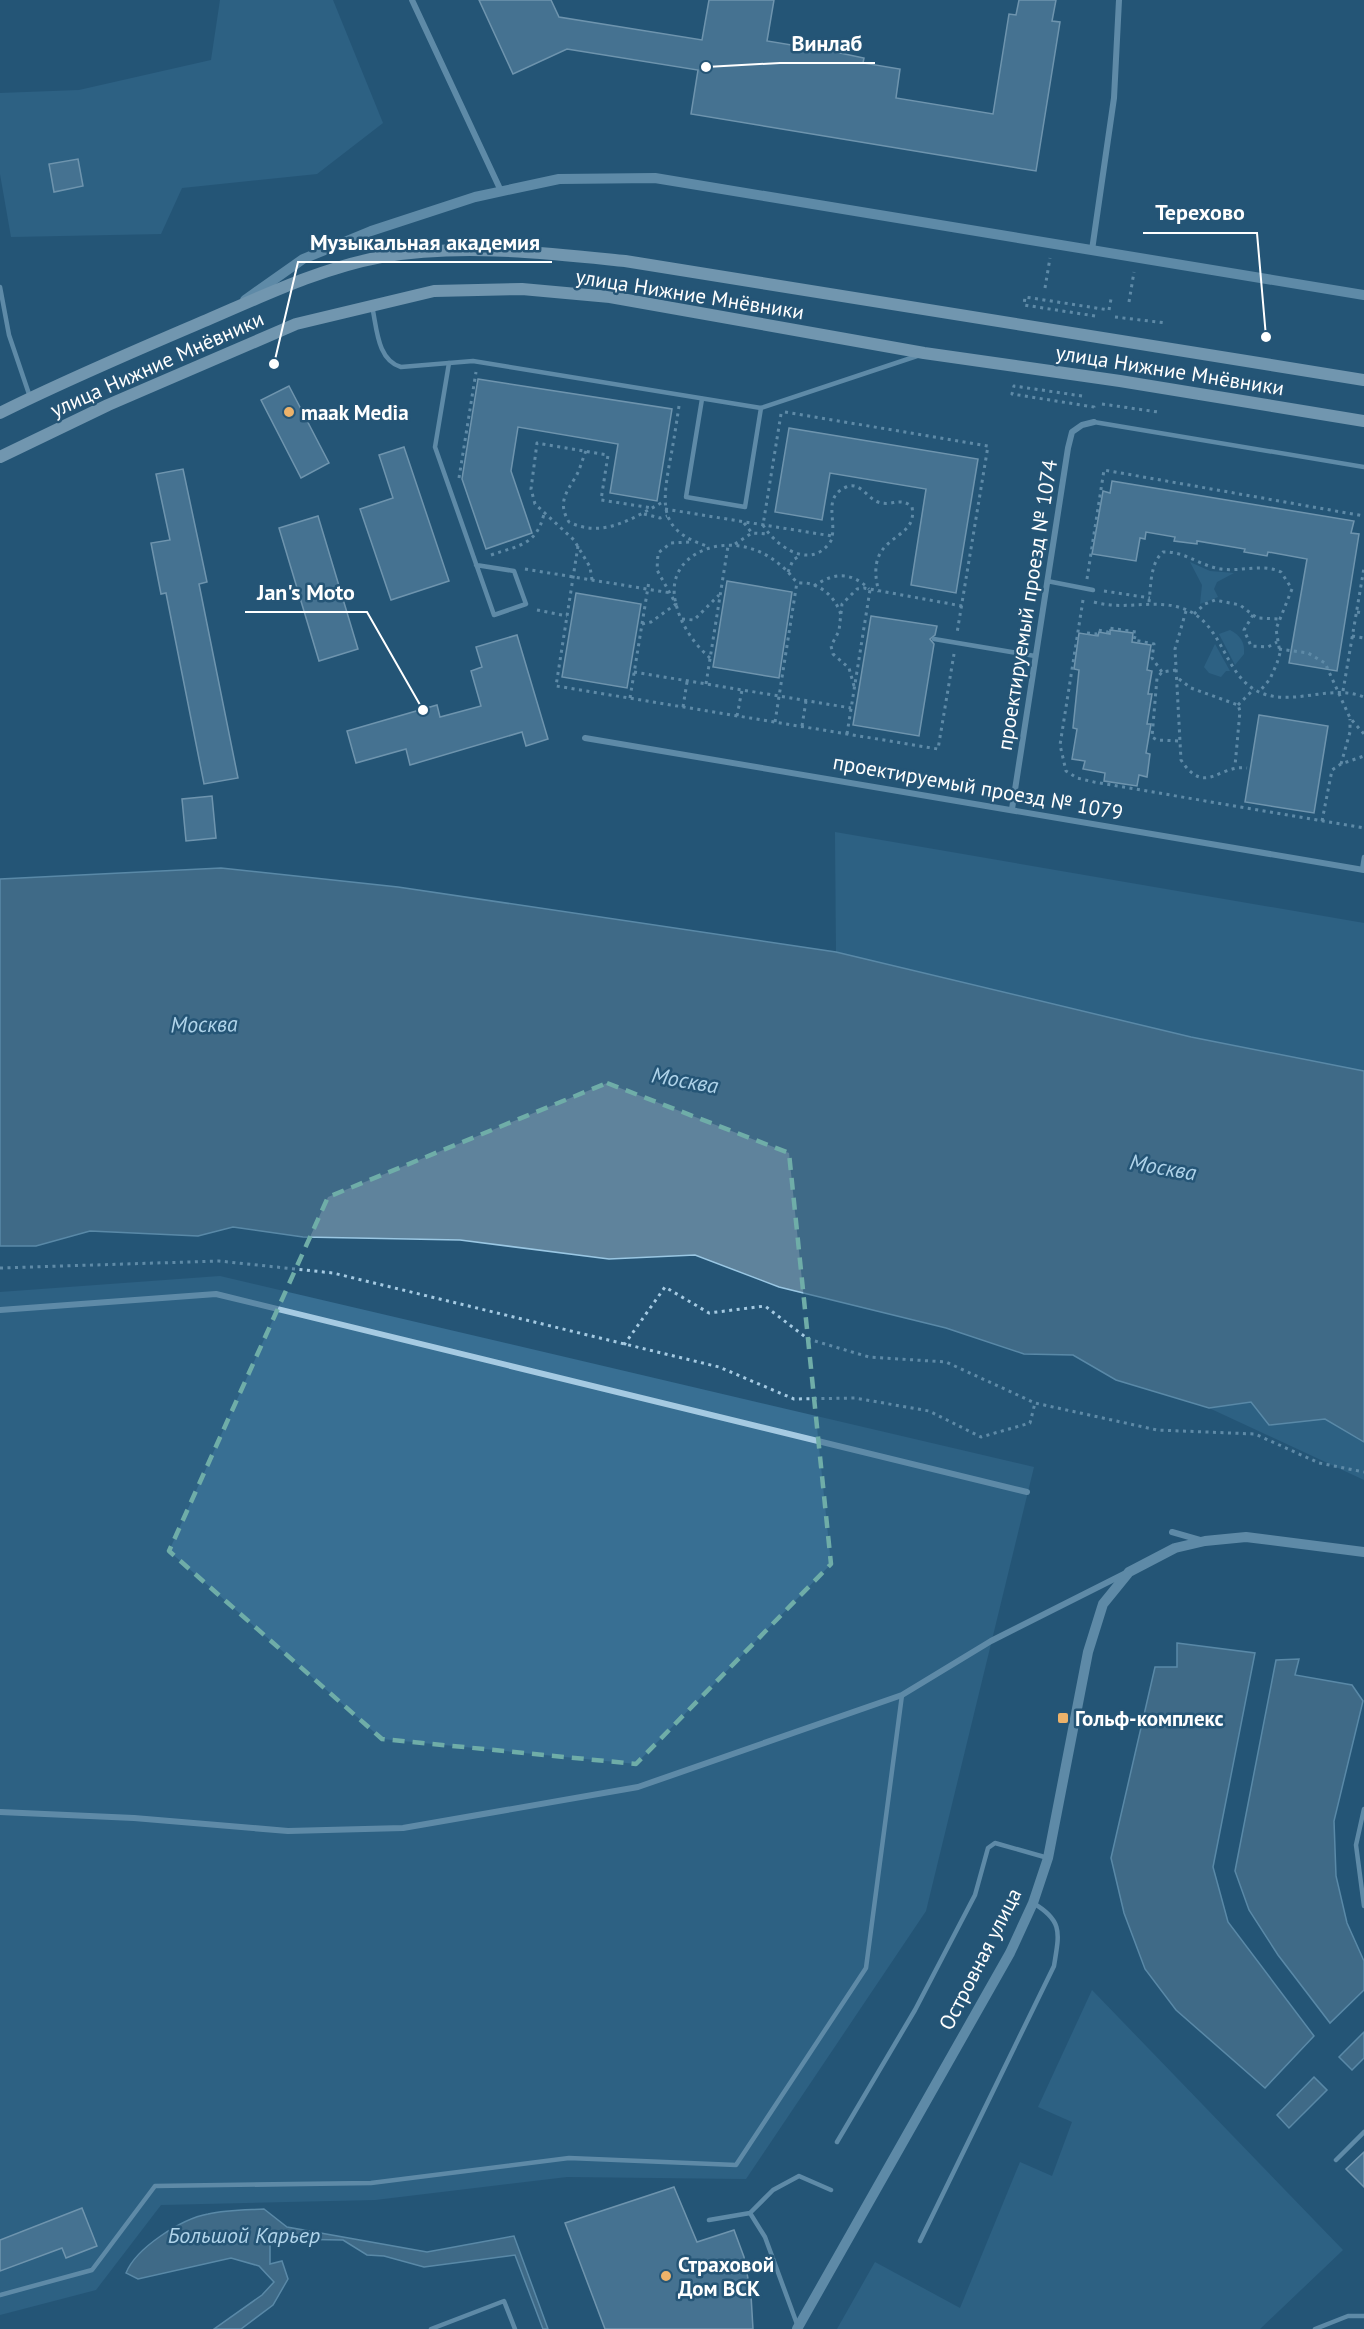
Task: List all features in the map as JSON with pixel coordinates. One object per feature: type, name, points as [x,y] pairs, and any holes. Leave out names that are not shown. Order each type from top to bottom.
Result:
[{"type":"main road","name":"улица Нижние Мнёвники","points":[[0,412],[232,309],[347,265],[383,257],[434,252],[530,251],[637,263],[1364,380]]},
{"type":"main road","name":"улица Нижние Мнёвники","points":[[0,457],[108,405],[296,324],[434,291],[533,290],[610,297],[924,353],[1120,381],[1364,421]]},
{"type":"street","points":[[412,0],[501,191]]},
{"type":"street","points":[[1092,250],[1114,98],[1119,0]]},
{"type":"street","points":[[232,309],[303,259],[371,231],[475,197],[559,179],[655,178],[1364,295]]},
{"type":"street","name":"проектируемый проезд № 1074","points":[[1012,809],[1072,432],[1095,422]]},
{"type":"street","name":"проектируемый проезд № 1079","points":[[585,738],[1363,870]]},
{"type":"street","points":[[0,1310],[216,1294],[1027,1492]]},
{"type":"street","points":[[1172,1532],[1205,1541]]},
{"type":"street","name":"Островная улица","points":[[798,2328],[1010,1953],[1033,1903],[1048,1858],[1088,1652],[1103,1604],[1129,1572],[1175,1548],[1205,1541],[1246,1537],[1364,1552]]},
{"type":"street","points":[[0,1812],[134,1818],[288,1831],[403,1828],[639,1787],[902,1695],[991,1641],[1129,1572]]},
{"type":"lane","points":[[0,287],[9,335],[30,398]]},
{"type":"lane","points":[[372,304],[384,357],[391,364],[401,367],[478,361],[761,408],[924,353]]},
{"type":"lane","points":[[449,363],[435,447],[476,565],[494,615],[526,604],[514,571],[476,565]]},
{"type":"lane","points":[[702,399],[686,497],[745,507],[761,408]]},
{"type":"lane","points":[[1095,422],[1364,467]]},
{"type":"lane","points":[[1047,581],[1093,590]]},
{"type":"lane","points":[[934,639],[1035,656]]},
{"type":"lane","points":[[1363,870],[1364,857]]},
{"type":"lane","points":[[0,2295],[92,2270],[155,2186],[371,2183],[569,2158],[736,2165],[866,1968],[902,1695]]},
{"type":"lane","points":[[1364,1809],[1356,1845],[1364,1906]]},
{"type":"lane","points":[[837,2142],[915,2010],[975,1895],[984,1854],[988,1848],[995,1843],[1048,1858]]},
{"type":"lane","points":[[920,2241],[1054,1966],[1059,1935],[1050,1913],[1033,1903]]},
{"type":"lane","points":[[1336,2160],[1364,2132]]},
{"type":"lane","points":[[709,2220],[750,2213],[773,2190],[799,2176],[831,2190]]},
{"type":"lane","points":[[750,2213],[765,2237],[798,2328]]},
{"type":"lane","points":[[431,2329],[504,2301],[515,2329]]},
{"type":"lane","points":[[1315,2329],[1348,2316],[1364,2316]]},
{"type":"path","points":[[1045,288],[1050,256]]},
{"type":"path","points":[[1129,302],[1135,270]]},
{"type":"path","points":[[1095,316],[1024,305],[1025,297],[1109,310],[1111,299]]},
{"type":"path","points":[[1114,317],[1166,323]]},
{"type":"path","points":[[459,479],[478,361]]},
{"type":"path","points":[[1082,396],[1014,386],[1012,394],[1089,406]]},
{"type":"path","points":[[1102,404],[1158,412]]},
{"type":"path","points":[[679,406],[663,502],[667,516],[677,530],[692,542]]},
{"type":"path","points":[[578,546],[556,686],[938,749],[988,446],[761,408]]},
{"type":"path","points":[[782,412],[763,525],[768,534],[781,545],[802,555],[812,555],[821,551],[832,537],[831,505],[836,495],[846,487],[854,486],[863,490],[871,499],[880,503],[898,500],[912,507],[914,517],[911,526],[889,540],[877,558],[875,577],[879,592]]},
{"type":"path","points":[[592,580],[590,567],[578,546],[535,504],[531,489],[537,443],[608,455],[601,500],[652,508]]},
{"type":"path","points":[[586,451],[576,477],[564,496],[562,506],[569,522],[580,528],[605,528],[644,514],[663,502]]},
{"type":"path","points":[[1085,588],[1104,470],[1364,516]]},
{"type":"path","points":[[665,509],[832,537]]},
{"type":"path","points":[[490,555],[531,541],[537,535],[544,514]]},
{"type":"path","points":[[644,514],[660,518],[667,516]]},
{"type":"path","points":[[743,522],[752,533]]},
{"type":"path","points":[[710,658],[691,636],[671,593],[657,570],[658,553],[671,543],[692,542],[708,547],[728,546],[734,545],[752,533],[768,534]]},
{"type":"path","points":[[734,545],[766,555],[797,582],[814,586],[830,595],[838,605],[841,615]]},
{"type":"path","points":[[706,684],[728,546]]},
{"type":"path","points":[[642,624],[651,622],[675,604],[677,576],[683,564],[694,553],[708,547]]},
{"type":"path","points":[[1149,600],[1158,556],[1163,552],[1174,551],[1221,569],[1261,567],[1281,572],[1292,589],[1279,619],[1277,663],[1270,679],[1259,692]]},
{"type":"path","points":[[788,572],[793,560],[802,555]]},
{"type":"path","points":[[1341,691],[1364,568]]},
{"type":"path","points":[[524,569],[671,593]]},
{"type":"path","points":[[814,586],[842,574],[854,577],[870,590]]},
{"type":"path","points":[[630,698],[649,581]]},
{"type":"path","points":[[775,722],[797,582]]},
{"type":"path","points":[[854,686],[849,668],[833,654],[831,646],[839,631],[842,604],[848,595],[857,589],[870,590],[962,606]]},
{"type":"path","points":[[847,734],[870,590]]},
{"type":"path","points":[[1093,590],[1175,605],[1194,614],[1216,638],[1240,679],[1259,692],[1281,697],[1341,691],[1364,697]]},
{"type":"path","points":[[682,619],[694,620],[720,594]]},
{"type":"path","points":[[1149,600],[1109,606],[1084,599],[1060,745],[1066,771],[1077,778],[1094,782],[1364,828]]},
{"type":"path","points":[[1194,614],[1205,604],[1215,600],[1240,605],[1257,618],[1279,619]]},
{"type":"path","points":[[1186,610],[1175,649],[1181,760],[1187,769],[1197,776],[1215,778],[1235,766],[1247,768]]},
{"type":"path","points":[[537,611],[567,616]]},
{"type":"path","points":[[1357,612],[1364,613]]},
{"type":"path","points":[[1253,615],[1244,630],[1251,646],[1268,647],[1277,642]]},
{"type":"path","points":[[1087,633],[1097,634],[1098,630],[1108,632],[1109,628],[1136,632],[1134,640],[1154,644],[1152,658],[1162,672]]},
{"type":"path","points":[[1352,636],[1364,638]]},
{"type":"path","points":[[1279,648],[1308,654],[1324,663],[1341,691],[1350,718],[1350,732],[1341,764]]},
{"type":"path","points":[[1176,670],[1162,672],[1157,678],[1152,737],[1157,740],[1180,741]]},
{"type":"path","points":[[634,672],[851,708]]},
{"type":"path","points":[[1178,679],[1191,688],[1238,705]]},
{"type":"path","points":[[683,707],[687,681]]},
{"type":"path","points":[[738,716],[742,690]]},
{"type":"path","points":[[1238,705],[1254,690]]},
{"type":"path","points":[[802,726],[806,701]]},
{"type":"path","points":[[1235,766],[1240,711],[1238,705]]},
{"type":"path","points":[[1350,718],[1364,734]]},
{"type":"path","points":[[1322,821],[1332,770],[1341,764],[1364,756]]},
{"type":"path","points":[[0,1268],[219,1261],[333,1273],[719,1368],[794,1399],[855,1398],[929,1411],[981,1437],[1030,1423],[1035,1403]]},
{"type":"path","points":[[623,1345],[665,1287],[709,1314],[765,1306],[808,1340],[869,1358],[946,1362],[1035,1403],[1157,1430],[1255,1434],[1319,1462],[1364,1472]]},
{"type":"highlighted area","points":[[607,1083],[789,1153],[831,1564],[636,1764],[382,1739],[169,1551],[328,1197]]},
{"type":"shaded area","points":[[220,0],[333,0],[383,123],[317,174],[182,188],[161,234],[11,237],[0,174],[0,93],[79,90],[211,60]]},
{"type":"shaded area","points":[[1190,562],[1210,571],[1234,573],[1217,582],[1214,589],[1218,597],[1200,604],[1202,585]]},
{"type":"shaded area","points":[[1230,630],[1237,634],[1244,646],[1244,654],[1235,665],[1219,634]]},
{"type":"shaded area","points":[[1215,644],[1230,671],[1226,671],[1221,677],[1209,673],[1204,667]]},
{"type":"shaded area","points":[[835,832],[1364,923],[1364,1071],[1191,1037],[836,952]]},
{"type":"shaded area","points":[[220,1276],[1034,1467],[926,1911],[746,2179],[567,2177],[375,2200],[161,2205],[96,2290],[0,2315],[0,1292]]},
{"type":"shaded area","points":[[1251,1402],[1270,1425],[1325,1419],[1364,1442],[1364,1480],[1209,1408]]},
{"type":"shaded area","points":[[1092,1990],[1343,2250],[1260,2329],[837,2329],[875,2262],[960,2308],[1020,2162],[1052,2176],[1072,2122],[1038,2107]]},
{"type":"water","name":"Москва","points":[[221,868],[398,887],[836,952],[1191,1037],[1364,1071],[1364,1442],[1325,1419],[1269,1425],[1251,1402],[1209,1408],[1116,1380],[1073,1355],[1024,1354],[946,1328],[779,1287],[695,1255],[609,1259],[460,1240],[303,1237],[233,1227],[198,1236],[90,1231],[36,1246],[0,1246],[0,879]]},
{"type":"water","points":[[1177,1643],[1255,1653],[1213,1867],[1228,1922],[1314,2036],[1265,2088],[1176,2010],[1145,1969],[1124,1913],[1111,1858],[1155,1667],[1177,1667]]},
{"type":"water","points":[[1299,1659],[1295,1675],[1352,1685],[1363,1701],[1334,1821],[1336,1876],[1347,1923],[1364,1961],[1364,1990],[1330,2023],[1278,1955],[1249,1910],[1235,1871],[1276,1660]]},
{"type":"water","points":[[1364,2032],[1364,2058],[1352,2070],[1339,2057]]},
{"type":"water","points":[[1314,2077],[1327,2090],[1289,2128],[1277,2115]]},
{"type":"water","name":"Большой Карьер","points":[[264,2209],[287,2227],[427,2252],[514,2236],[548,2329],[543,2329],[515,2255],[424,2267],[384,2256],[367,2255],[343,2240],[285,2239],[270,2236],[270,2264],[282,2261],[288,2279],[273,2305],[241,2329],[214,2329],[262,2295],[274,2282],[259,2266],[231,2258],[138,2279],[126,2273],[131,2263],[149,2245],[185,2222],[215,2213]]},
{"type":"building","points":[[479,0],[551,0],[559,17],[702,40],[709,0],[774,0],[767,41],[864,58],[863,63],[900,69],[896,98],[993,114],[1009,14],[1016,15],[1019,0],[1056,0],[1052,21],[1060,22],[1036,171],[691,114],[698,70],[567,49],[513,74]]},
{"type":"building","points":[[78,159],[83,186],[54,192],[49,164]]},
{"type":"building","points":[[478,379],[672,409],[657,501],[610,493],[618,444],[518,427],[511,471],[532,533],[486,549],[462,479]]},
{"type":"building","points":[[289,386],[329,463],[301,478],[261,400]]},
{"type":"building","points":[[789,428],[978,459],[956,593],[911,585],[926,489],[830,473],[822,520],[775,512]]},
{"type":"building","points":[[404,447],[449,581],[391,600],[360,509],[393,498],[379,455]]},
{"type":"building","points":[[183,469],[207,582],[199,584],[238,778],[204,784],[166,593],[161,594],[151,543],[170,540],[156,474]]},
{"type":"building","points":[[1112,481],[1354,521],[1351,533],[1359,534],[1337,671],[1289,663],[1307,559],[1268,552],[1267,556],[1244,552],[1245,549],[1197,541],[1197,544],[1174,541],[1175,537],[1146,532],[1145,539],[1140,538],[1136,561],[1092,554],[1103,491],[1110,493]]},
{"type":"building","points":[[318,516],[358,649],[319,661],[279,528]]},
{"type":"building","points":[[727,581],[792,592],[779,678],[713,667]]},
{"type":"building","points":[[576,593],[641,604],[627,688],[562,677]]},
{"type":"building","points":[[871,616],[937,626],[935,635],[930,639],[934,644],[919,736],[853,725]]},
{"type":"building","points":[[1110,630],[1133,633],[1132,642],[1151,645],[1147,670],[1152,671],[1148,694],[1152,694],[1147,724],[1151,724],[1146,753],[1150,754],[1147,777],[1139,775],[1137,786],[1104,781],[1105,773],[1083,769],[1085,761],[1072,759],[1077,729],[1073,728],[1079,670],[1074,669],[1079,633],[1098,636],[1099,632],[1110,634]]},
{"type":"building","points":[[517,635],[548,739],[526,746],[522,732],[410,765],[406,749],[356,763],[347,731],[437,705],[440,717],[481,706],[471,671],[482,667],[476,647]]},
{"type":"building","points":[[1259,715],[1328,726],[1314,813],[1245,802]]},
{"type":"building","points":[[212,796],[216,838],[186,841],[182,799]]},
{"type":"building","points":[[1364,2152],[1364,2187],[1346,2169]]},
{"type":"building","name":"Страховой Дом ВСК","points":[[674,2187],[697,2242],[734,2230],[744,2257],[751,2295],[753,2329],[605,2329],[565,2223]]},
{"type":"building","points":[[82,2208],[97,2246],[66,2258],[62,2248],[0,2271],[0,2240]]},
{"type":"place","name":"Винлаб","points":[[706,67]]},
{"type":"place","name":"Терехово","points":[[1266,337]]},
{"type":"place","name":"Музыкальная академия","points":[[274,364]]},
{"type":"place","name":"maak Media","points":[[289,412]]},
{"type":"place","name":"Jan's Moto","points":[[423,710]]},
{"type":"place","name":"Гольф-комплекс","points":[[1063,1718]]},
{"type":"place","name":"Страховой Дом ВСК","points":[[666,2276]]}]
